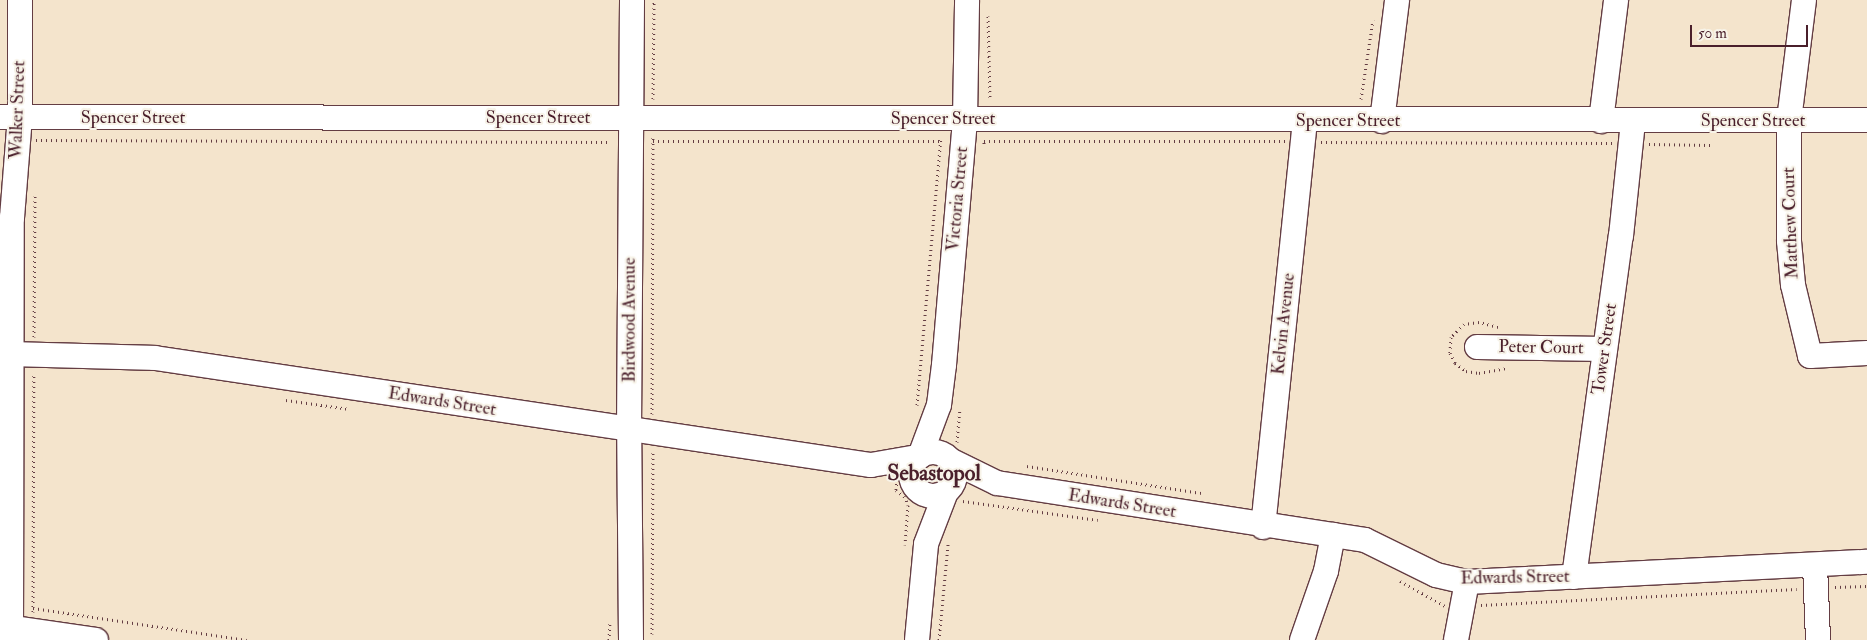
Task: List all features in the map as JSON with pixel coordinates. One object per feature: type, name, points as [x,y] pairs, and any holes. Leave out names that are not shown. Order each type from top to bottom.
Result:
[{"type":"street","name":"Walker Street","points":[[7,631],[23,354],[12,218],[10,117],[20,0]]},
{"type":"street","name":"Birdwood Avenue","points":[[632,0],[646,126],[629,431],[632,640]]},
{"type":"street","name":"Victoria Street","points":[[919,457],[940,396],[965,119],[967,0]]},
{"type":"street","points":[[1382,121],[1397,0]]},
{"type":"street","points":[[1601,121],[1616,0]]},
{"type":"street","points":[[1789,120],[1804,0]]},
{"type":"street","name":"Spencer Street","points":[[10,117],[646,126],[965,119],[1304,131],[1382,121],[1867,120]]},
{"type":"street","name":"Matthew Court","points":[[1789,120],[1790,257],[1795,295],[1810,356],[1867,353]]},
{"type":"street","name":"Tower Street","points":[[1574,577],[1633,121]]},
{"type":"street","name":"Kelvin Avenue","points":[[1263,527],[1304,131]]},
{"type":"street","name":"Peter Court","points":[[1477,347],[1605,349]]},
{"type":"street","name":"Edwards Street","points":[[23,354],[155,358],[629,431],[871,465],[909,482]]},
{"type":"street","name":"Victoria Street","points":[[940,396],[954,453]]},
{"type":"street","points":[[915,550],[950,495],[955,476],[954,453],[936,452],[919,457],[911,472],[909,482],[923,523],[915,550],[916,640]]},
{"type":"street","name":"Edwards Street","points":[[954,453],[997,484]]},
{"type":"street","name":"Edwards Street","points":[[871,465],[919,457]]},
{"type":"street","points":[[909,482],[929,496],[950,495]]},
{"type":"street","name":"Edwards Street","points":[[950,495],[997,484],[1263,527],[1365,540],[1436,575],[1465,593],[1574,577],[1867,562]]},
{"type":"street","points":[[1302,640],[1326,571],[1333,535]]},
{"type":"street","points":[[1815,564],[1818,640]]},
{"type":"street","points":[[1456,640],[1465,593]]},
{"type":"street","points":[[7,631],[96,640]]},
{"type":"path","points":[[652,640],[652,434],[646,126],[654,0]]},
{"type":"path","points":[[988,10],[988,98]]},
{"type":"path","points":[[1363,99],[1373,18]]},
{"type":"path","points":[[646,126],[941,141],[916,416]]},
{"type":"path","points":[[984,141],[1304,131],[1615,143]]},
{"type":"path","points":[[35,150],[35,140],[610,140]]},
{"type":"path","points":[[1649,143],[1710,144]]},
{"type":"path","points":[[35,189],[23,354],[33,608],[247,640]]},
{"type":"path","points":[[286,400],[349,409]]},
{"type":"path","points":[[1022,465],[1206,494]]},
{"type":"path","points":[[909,482],[896,490],[904,496],[908,506],[915,550]]},
{"type":"path","points":[[950,495],[966,501],[1107,522]]},
{"type":"path","points":[[939,640],[948,541]]},
{"type":"path","points":[[1395,578],[1444,606],[1465,593],[1805,588]]},
{"type":"district","name":"Sebastopol","points":[[934,474]]}]
